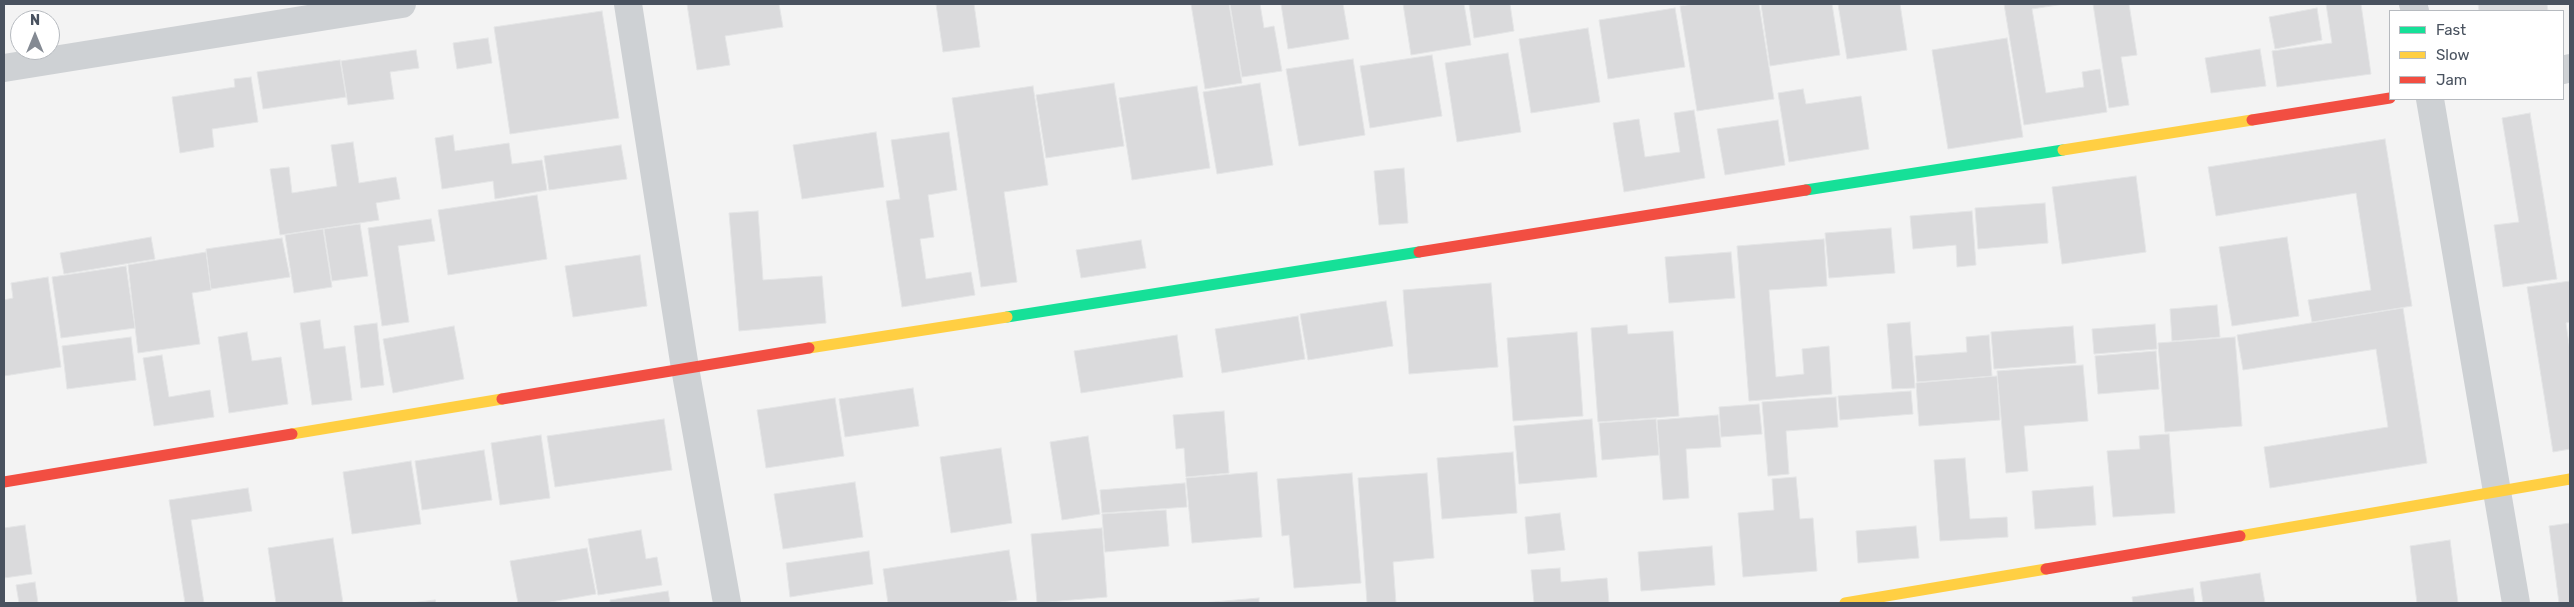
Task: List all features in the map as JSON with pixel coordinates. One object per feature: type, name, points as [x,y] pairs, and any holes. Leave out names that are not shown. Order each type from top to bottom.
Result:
[{"type":"street","points":[[4,68],[402,4]]},
{"type":"street","points":[[628,4],[685,368],[727,603]]},
{"type":"street","points":[[4,482],[685,368],[2389,98]]},
{"type":"street","points":[[2430,100],[2516,603]]},
{"type":"street","points":[[1845,603],[2570,479]]},
{"type":"building","points":[[687,4],[779,4],[783,27],[725,36],[730,65],[697,70]]},
{"type":"building","points":[[936,4],[974,4],[980,47],[943,52]]},
{"type":"building","points":[[1191,4],[1229,4],[1242,83],[1205,89]]},
{"type":"building","points":[[1230,4],[1260,4],[1264,28],[1274,26],[1282,71],[1242,77]]},
{"type":"building","points":[[1281,4],[1343,4],[1349,39],[1288,49]]},
{"type":"building","points":[[1403,4],[1464,4],[1471,45],[1411,55]]},
{"type":"building","points":[[1469,4],[1510,4],[1514,31],[1474,38]]},
{"type":"building","points":[[1694,4],[1759,4],[1774,99],[1697,111],[1680,6]]},
{"type":"building","points":[[1761,4],[1832,4],[1840,55],[1770,66]]},
{"type":"building","points":[[1838,4],[1900,4],[1907,50],[1847,59]]},
{"type":"building","points":[[2004,4],[2064,4],[2032,9],[2046,93],[2084,87],[2082,72],[2100,69],[2107,112],[2024,125]]},
{"type":"building","points":[[2093,4],[2129,4],[2137,55],[2121,57],[2129,105],[2109,108]]},
{"type":"building","points":[[2326,4],[2361,4],[2371,74],[2277,87],[2272,51],[2332,43]]},
{"type":"building","points":[[2478,4],[2547,4],[2548,10],[2479,10]]},
{"type":"building","points":[[1675,8],[1685,67],[1608,79],[1599,20]]},
{"type":"building","points":[[2317,8],[2322,40],[2275,49],[2269,17]]},
{"type":"building","points":[[602,11],[619,118],[510,134],[494,27]]},
{"type":"building","points":[[1588,28],[1600,102],[1531,113],[1519,39]]},
{"type":"building","points":[[488,38],[492,63],[457,69],[453,43]]},
{"type":"building","points":[[2007,38],[2023,137],[1948,149],[1932,50]]},
{"type":"building","points":[[2260,49],[2266,86],[2211,93],[2205,58]]},
{"type":"building","points":[[416,50],[419,68],[390,72],[394,99],[348,105],[341,61]]},
{"type":"building","points":[[1508,53],[1521,132],[1457,142],[1445,63]]},
{"type":"building","points":[[1432,55],[1442,116],[1370,128],[1360,66]]},
{"type":"building","points":[[1353,59],[1365,135],[1299,146],[1286,69]]},
{"type":"building","points":[[340,60],[346,97],[263,109],[257,72]]},
{"type":"building","points":[[251,77],[258,122],[212,129],[214,147],[180,153],[172,97],[235,87],[234,79]]},
{"type":"building","points":[[1114,83],[1124,146],[1046,158],[1036,95]]},
{"type":"building","points":[[1260,83],[1273,165],[1217,174],[1203,92]]},
{"type":"building","points":[[1033,86],[1048,185],[1004,192],[1017,282],[981,287],[952,98]]},
{"type":"building","points":[[1197,86],[1210,168],[1132,180],[1119,98]]},
{"type":"building","points":[[1803,89],[1806,104],[1861,96],[1869,149],[1789,162],[1778,93]]},
{"type":"building","points":[[1694,110],[1705,178],[1624,192],[1613,123],[1639,119],[1645,157],[1680,152],[1674,113]]},
{"type":"building","points":[[2530,113],[2557,279],[2503,287],[2494,225],[2519,222],[2502,118]]},
{"type":"building","points":[[1778,120],[1785,165],[1725,175],[1717,129]]},
{"type":"building","points":[[876,132],[884,187],[802,199],[793,145]]},
{"type":"building","points":[[949,132],[957,190],[928,195],[934,237],[920,239],[926,279],[971,272],[975,295],[902,307],[886,201],[900,199],[891,140]]},
{"type":"building","points":[[453,135],[455,151],[509,143],[512,164],[542,160],[547,190],[495,199],[493,181],[442,189],[435,138]]},
{"type":"building","points":[[2385,139],[2412,306],[2312,322],[2308,300],[2371,290],[2356,193],[2216,216],[2208,167]]},
{"type":"building","points":[[353,142],[359,183],[396,177],[400,199],[376,203],[379,220],[280,235],[270,169],[289,167],[292,193],[337,186],[331,145]]},
{"type":"building","points":[[621,145],[627,179],[549,190],[544,156]]},
{"type":"building","points":[[1404,168],[1408,223],[1379,225],[1374,171]]},
{"type":"building","points":[[2136,176],[2146,252],[2062,264],[2052,187]]},
{"type":"building","points":[[537,195],[547,259],[448,275],[438,210]]},
{"type":"building","points":[[2045,203],[2048,243],[1978,249],[1975,208]]},
{"type":"building","points":[[758,211],[763,280],[822,276],[826,323],[739,331],[729,213]]},
{"type":"building","points":[[1972,211],[1976,265],[1957,267],[1956,245],[1913,249],[1910,216]]},
{"type":"building","points":[[431,219],[435,241],[398,246],[409,322],[382,326],[368,228]]},
{"type":"building","points":[[360,224],[368,276],[332,281],[324,229]]},
{"type":"building","points":[[1891,228],[1895,273],[1829,278],[1825,233]]},
{"type":"building","points":[[323,229],[332,287],[294,293],[285,235]]},
{"type":"building","points":[[151,237],[155,259],[64,274],[60,253]]},
{"type":"building","points":[[2287,237],[2299,316],[2232,326],[2219,247]]},
{"type":"building","points":[[282,238],[290,277],[211,289],[206,249]]},
{"type":"building","points":[[1824,239],[1827,286],[1769,290],[1776,377],[1804,374],[1802,349],[1829,346],[1832,394],[1749,401],[1737,246]]},
{"type":"building","points":[[1141,240],[1146,268],[1081,278],[1076,250]]},
{"type":"building","points":[[206,252],[211,290],[192,293],[200,344],[138,353],[128,265]]},
{"type":"building","points":[[1731,252],[1735,298],[1669,303],[1665,257]]},
{"type":"building","points":[[640,255],[647,306],[573,317],[565,266]]},
{"type":"building","points":[[126,266],[135,328],[61,338],[52,277]]},
{"type":"building","points":[[48,277],[61,367],[4,376],[4,300],[13,298],[11,283]]},
{"type":"building","points":[[2570,281],[2570,322],[2566,323],[2570,351],[2570,449],[2553,452],[2527,287]]},
{"type":"building","points":[[1491,283],[1498,367],[1409,374],[1403,290]]},
{"type":"building","points":[[1386,301],[1393,346],[1308,360],[1300,314]]},
{"type":"building","points":[[2217,305],[2220,337],[2172,341],[2170,309]]},
{"type":"building","points":[[2403,308],[2427,463],[2270,488],[2264,447],[2388,427],[2376,349],[2243,370],[2237,335]]},
{"type":"building","points":[[1298,316],[1305,359],[1222,373],[1215,329]]},
{"type":"building","points":[[320,320],[324,349],[345,346],[352,400],[312,405],[300,323]]},
{"type":"building","points":[[1910,322],[1915,388],[1892,389],[1887,324]]},
{"type":"building","points":[[377,323],[384,385],[361,388],[354,326]]},
{"type":"building","points":[[2155,324],[2157,349],[2094,354],[2092,329]]},
{"type":"building","points":[[1627,325],[1628,334],[1673,331],[1679,416],[1598,422],[1591,328]]},
{"type":"building","points":[[454,326],[464,379],[393,393],[383,339]]},
{"type":"building","points":[[2073,326],[2076,363],[1994,369],[1991,332]]},
{"type":"building","points":[[247,332],[252,361],[281,357],[288,404],[229,413],[218,337]]},
{"type":"building","points":[[1577,332],[1583,416],[1513,421],[1507,338]]},
{"type":"building","points":[[1177,335],[1183,377],[1081,393],[1074,351]]},
{"type":"building","points":[[1989,335],[1992,376],[1917,382],[1915,356],[1967,352],[1966,337]]},
{"type":"building","points":[[131,337],[136,380],[67,389],[62,346]]},
{"type":"building","points":[[2235,337],[2242,426],[2165,432],[2158,343]]},
{"type":"building","points":[[2156,351],[2159,389],[2098,394],[2095,356]]},
{"type":"building","points":[[162,355],[169,397],[210,390],[214,417],[154,426],[143,358]]},
{"type":"building","points":[[2083,365],[2088,421],[2024,426],[2028,471],[2006,473],[1997,371]]},
{"type":"building","points":[[1997,376],[2000,420],[1919,426],[1916,383]]},
{"type":"building","points":[[913,388],[919,426],[845,437],[839,399]]},
{"type":"building","points":[[1911,391],[1913,414],[1840,420],[1838,396]]},
{"type":"building","points":[[1836,397],[1838,427],[1786,431],[1789,474],[1768,476],[1762,402]]},
{"type":"building","points":[[835,398],[844,456],[766,468],[757,410]]},
{"type":"building","points":[[1759,404],[1762,434],[1721,437],[1719,407]]},
{"type":"building","points":[[1224,411],[1229,473],[1186,477],[1184,448],[1176,449],[1173,415]]},
{"type":"building","points":[[1718,415],[1721,447],[1686,449],[1689,498],[1663,500],[1657,420]]},
{"type":"building","points":[[664,419],[672,470],[555,487],[547,436]]},
{"type":"building","points":[[1592,419],[1597,477],[1519,484],[1514,426]]},
{"type":"building","points":[[1656,419],[1659,455],[1602,460],[1599,423]]},
{"type":"building","points":[[2169,434],[2175,513],[2113,517],[2107,451],[2140,449],[2139,436]]},
{"type":"building","points":[[541,435],[550,498],[500,505],[491,443]]},
{"type":"building","points":[[1088,436],[1100,514],[1062,520],[1050,442]]},
{"type":"building","points":[[1001,448],[1012,523],[951,533],[940,457]]},
{"type":"building","points":[[484,450],[492,500],[422,510],[415,461]]},
{"type":"building","points":[[1513,452],[1517,513],[1442,519],[1437,458]]},
{"type":"building","points":[[1965,458],[1970,519],[2007,517],[2008,537],[1940,541],[1934,460]]},
{"type":"building","points":[[411,461],[421,524],[352,534],[343,472]]},
{"type":"building","points":[[1257,472],[1262,537],[1192,543],[1186,478]]},
{"type":"building","points":[[1352,473],[1361,583],[1294,588],[1289,535],[1282,536],[1277,479]]},
{"type":"building","points":[[1427,473],[1434,558],[1393,562],[1396,603],[1367,603],[1358,478]]},
{"type":"building","points":[[1796,477],[1800,519],[1813,518],[1817,571],[1743,577],[1738,513],[1774,510],[1772,479]]},
{"type":"building","points":[[855,482],[863,537],[783,549],[774,494]]},
{"type":"building","points":[[1185,483],[1187,507],[1102,513],[1100,490]]},
{"type":"building","points":[[2093,486],[2096,525],[2035,529],[2032,491]]},
{"type":"building","points":[[248,488],[252,511],[191,520],[204,603],[185,603],[169,500]]},
{"type":"building","points":[[1166,510],[1169,546],[1105,552],[1102,514]]},
{"type":"building","points":[[1560,513],[1565,550],[1528,554],[1525,517]]},
{"type":"building","points":[[2570,523],[2570,603],[2559,603],[2549,526]]},
{"type":"building","points":[[25,525],[32,574],[4,578],[4,528]]},
{"type":"building","points":[[1916,526],[1919,558],[1858,563],[1856,531]]},
{"type":"building","points":[[1102,528],[1107,597],[1037,603],[1031,534]]},
{"type":"building","points":[[641,530],[646,559],[657,557],[662,585],[598,595],[588,539]]},
{"type":"building","points":[[333,538],[343,603],[276,603],[268,548]]},
{"type":"building","points":[[2450,540],[2458,603],[2417,603],[2410,546]]},
{"type":"building","points":[[1712,546],[1715,585],[1641,591],[1638,552]]},
{"type":"building","points":[[587,548],[596,594],[545,603],[518,603],[510,561]]},
{"type":"building","points":[[1009,550],[1017,600],[992,603],[888,603],[883,569]]},
{"type":"building","points":[[869,551],[873,584],[790,597],[786,563]]},
{"type":"building","points":[[1560,568],[1561,582],[1607,578],[1609,603],[1534,603],[1531,570]]},
{"type":"building","points":[[2260,573],[2265,603],[2203,603],[2200,582]]},
{"type":"building","points":[[35,582],[38,603],[19,603],[16,585]]},
{"type":"building","points":[[2193,588],[2195,603],[2133,603],[2132,597]]},
{"type":"building","points":[[668,591],[670,603],[610,603],[610,600]]},
{"type":"building","points":[[1259,598],[1259,603],[1202,603]]},
{"type":"building","points":[[435,600],[436,603],[411,603]]},
{"type":"traffic: fast","points":[[1806,190],[2063,150]]},
{"type":"traffic: fast","points":[[1007,317],[1419,252]]},
{"type":"traffic: slow","points":[[2063,150],[2252,120]]},
{"type":"traffic: slow","points":[[809,348],[1007,317]]},
{"type":"traffic: slow","points":[[292,434],[502,399]]},
{"type":"traffic: slow","points":[[2240,536],[2570,479]]},
{"type":"traffic: slow","points":[[1845,603],[2046,569]]},
{"type":"traffic: jam","points":[[2252,120],[2389,98]]},
{"type":"traffic: jam","points":[[1419,252],[1806,190]]},
{"type":"traffic: jam","points":[[502,399],[809,348]]},
{"type":"traffic: jam","points":[[4,482],[292,434]]},
{"type":"traffic: jam","points":[[2046,569],[2240,536]]}]
